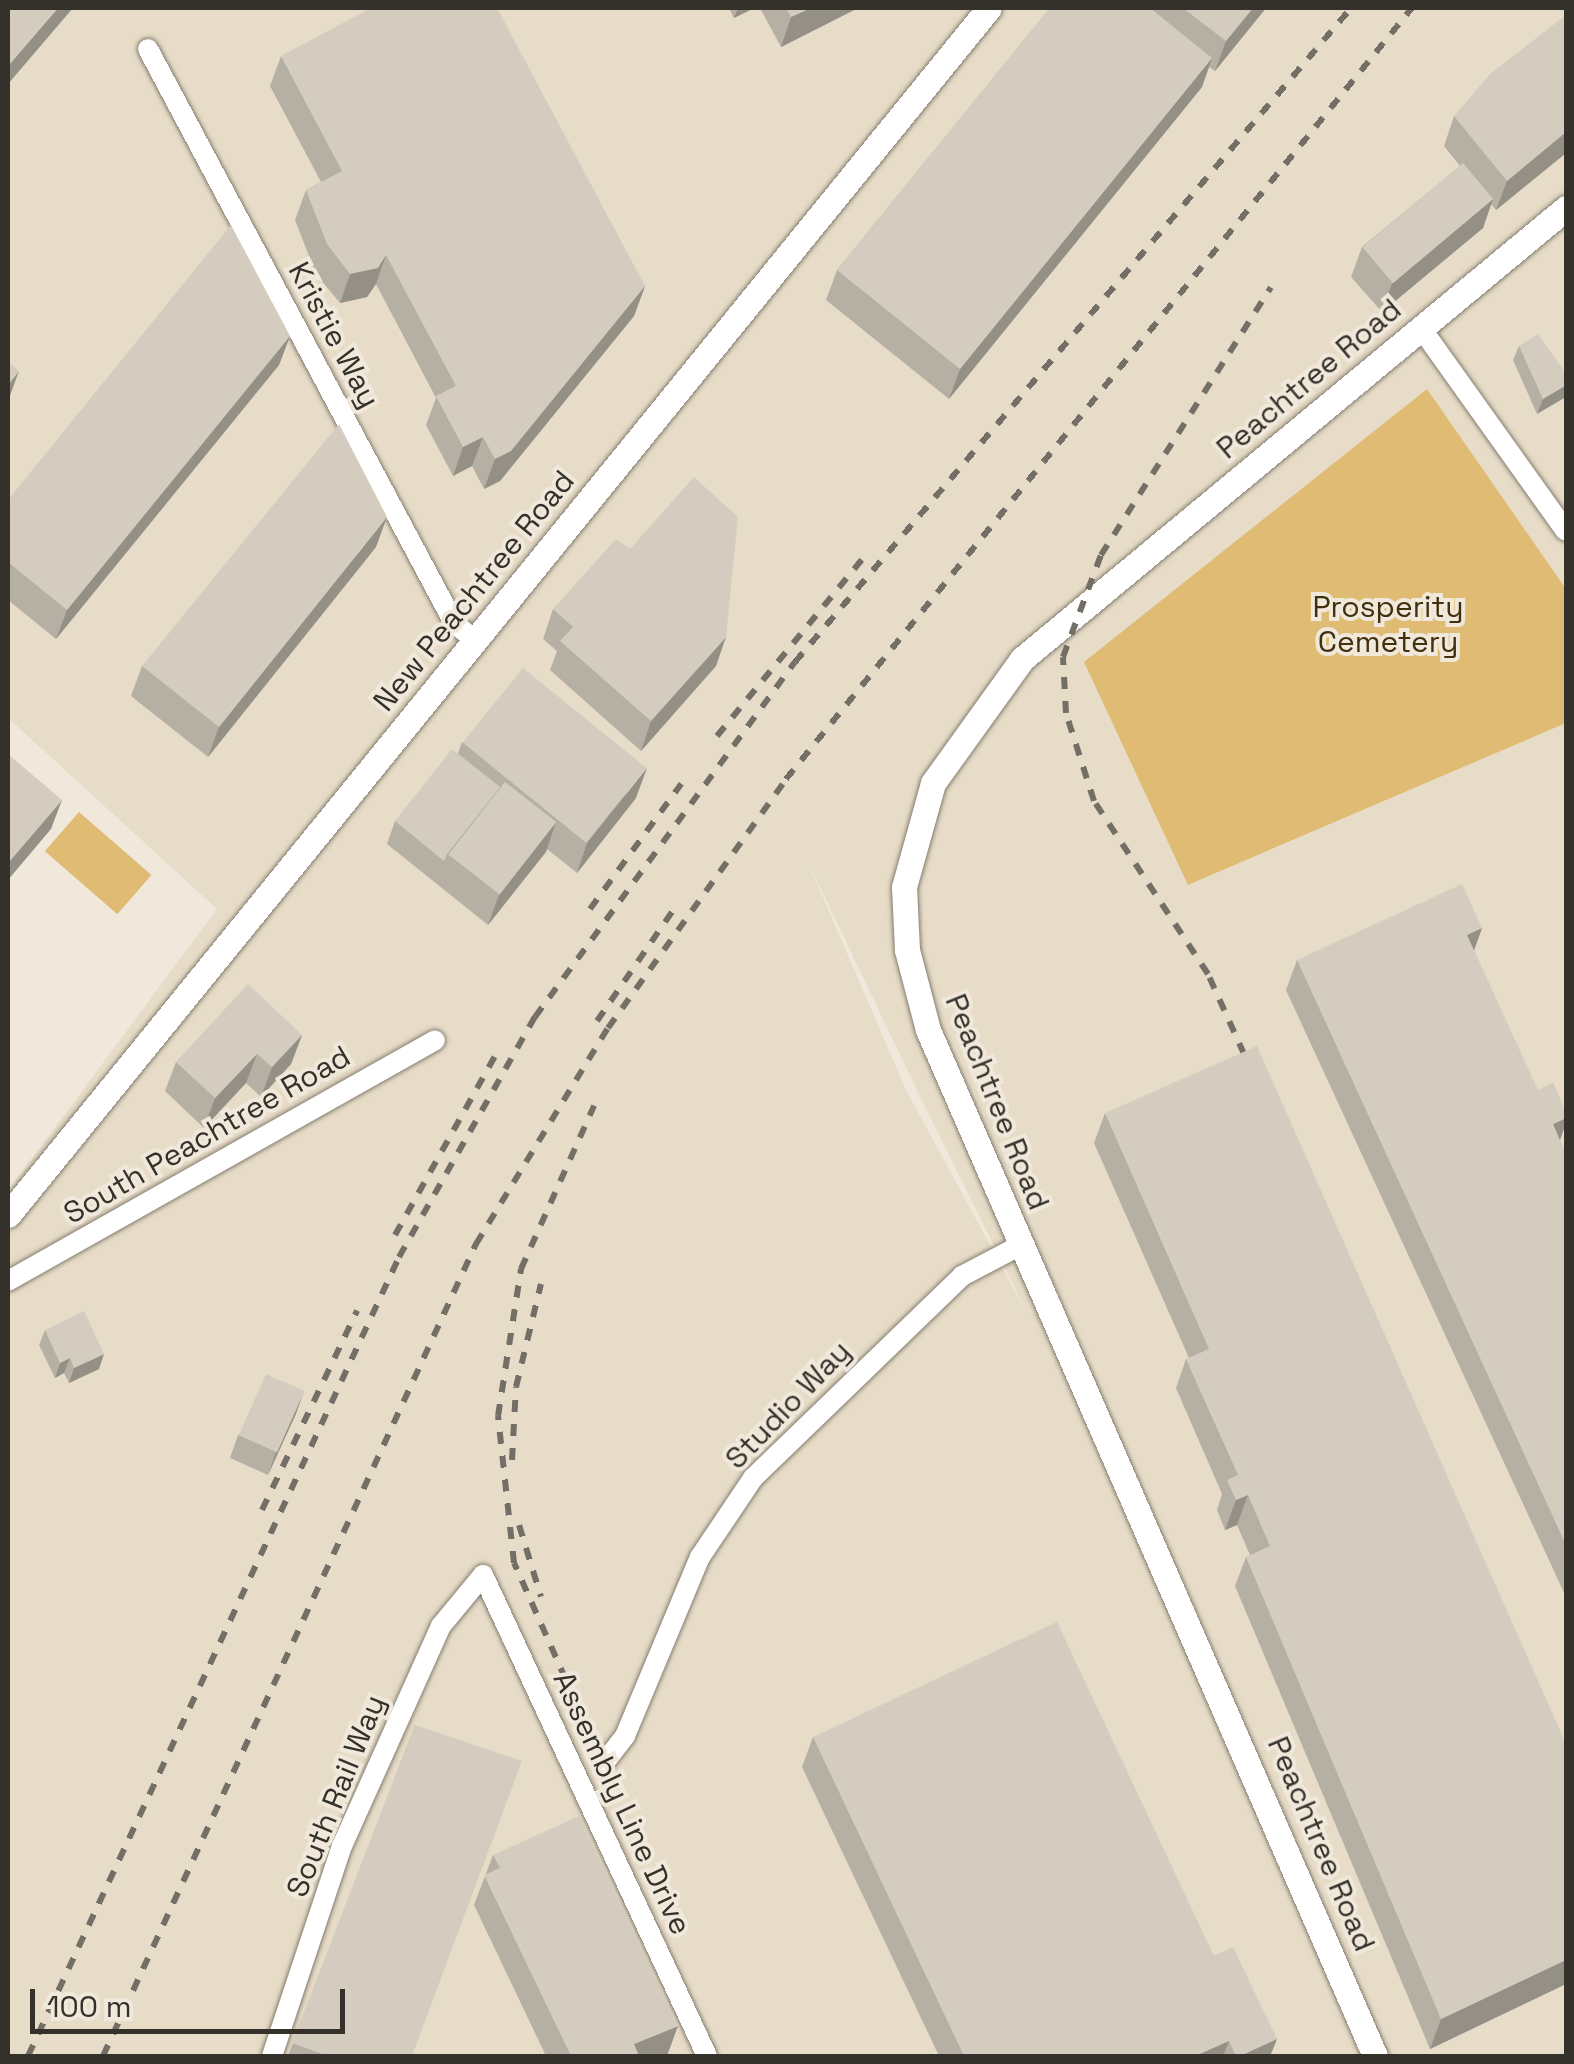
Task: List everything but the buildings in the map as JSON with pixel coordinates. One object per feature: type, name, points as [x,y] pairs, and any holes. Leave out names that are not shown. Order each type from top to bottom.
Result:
[{"type":"street","name":"New Peachtree Road","points":[[8,1215],[989,8]]},
{"type":"street","name":"Kristie Way","points":[[148,50],[454,623],[476,641]]},
{"type":"street","name":"Peachtree Road","points":[[1376,2056],[928,1030],[906,950],[904,887],[933,784],[1022,659],[1566,208]]},
{"type":"street","points":[[1421,328],[1566,531]]},
{"type":"street","name":"South Peachtree Road","points":[[8,1281],[435,1040]]},
{"type":"street","name":"Studio Way","points":[[604,1763],[625,1736],[700,1556],[753,1478],[962,1276],[1021,1245]]},
{"type":"street","name":"South Rail Way","points":[[272,2056],[342,1846],[440,1626],[483,1575]]},
{"type":"street","name":"Assembly Line Drive","points":[[483,1575],[707,2056]]},
{"type":"shaded area","points":[[8,8],[1566,8],[1566,589],[1426,390],[1189,885],[1566,723],[1566,2056],[8,2056],[8,1191],[217,909],[8,718]],"holes":[[[807,860],[1029,1317],[905,1088]]]},
{"type":"green space","name":"Prosperity Cemetery","points":[[1427,389],[1566,589],[1566,723],[1188,885],[1084,662]]},
{"type":"green space","points":[[79,812],[151,875],[117,914],[45,851]]},
{"type":"railway","points":[[28,2056],[399,1257],[535,1017],[795,662],[1351,8]]},
{"type":"railway","points":[[103,2056],[476,1244],[608,1028],[786,779],[1412,8]]},
{"type":"railway","points":[[1254,1076],[1208,974],[1094,801],[1066,713],[1063,657],[1101,555],[1271,287]]},
{"type":"railway","points":[[717,736],[863,558]]},
{"type":"railway","points":[[590,909],[681,784]]},
{"type":"railway","points":[[597,1021],[676,906]]},
{"type":"railway","points":[[395,1235],[500,1047]]},
{"type":"railway","points":[[585,1723],[514,1563],[498,1416],[521,1269],[594,1106]]},
{"type":"railway","points":[[512,1460],[516,1387],[541,1284]]},
{"type":"railway","points":[[262,1510],[357,1311]]},
{"type":"railway","points":[[519,1525],[541,1597]]}]
